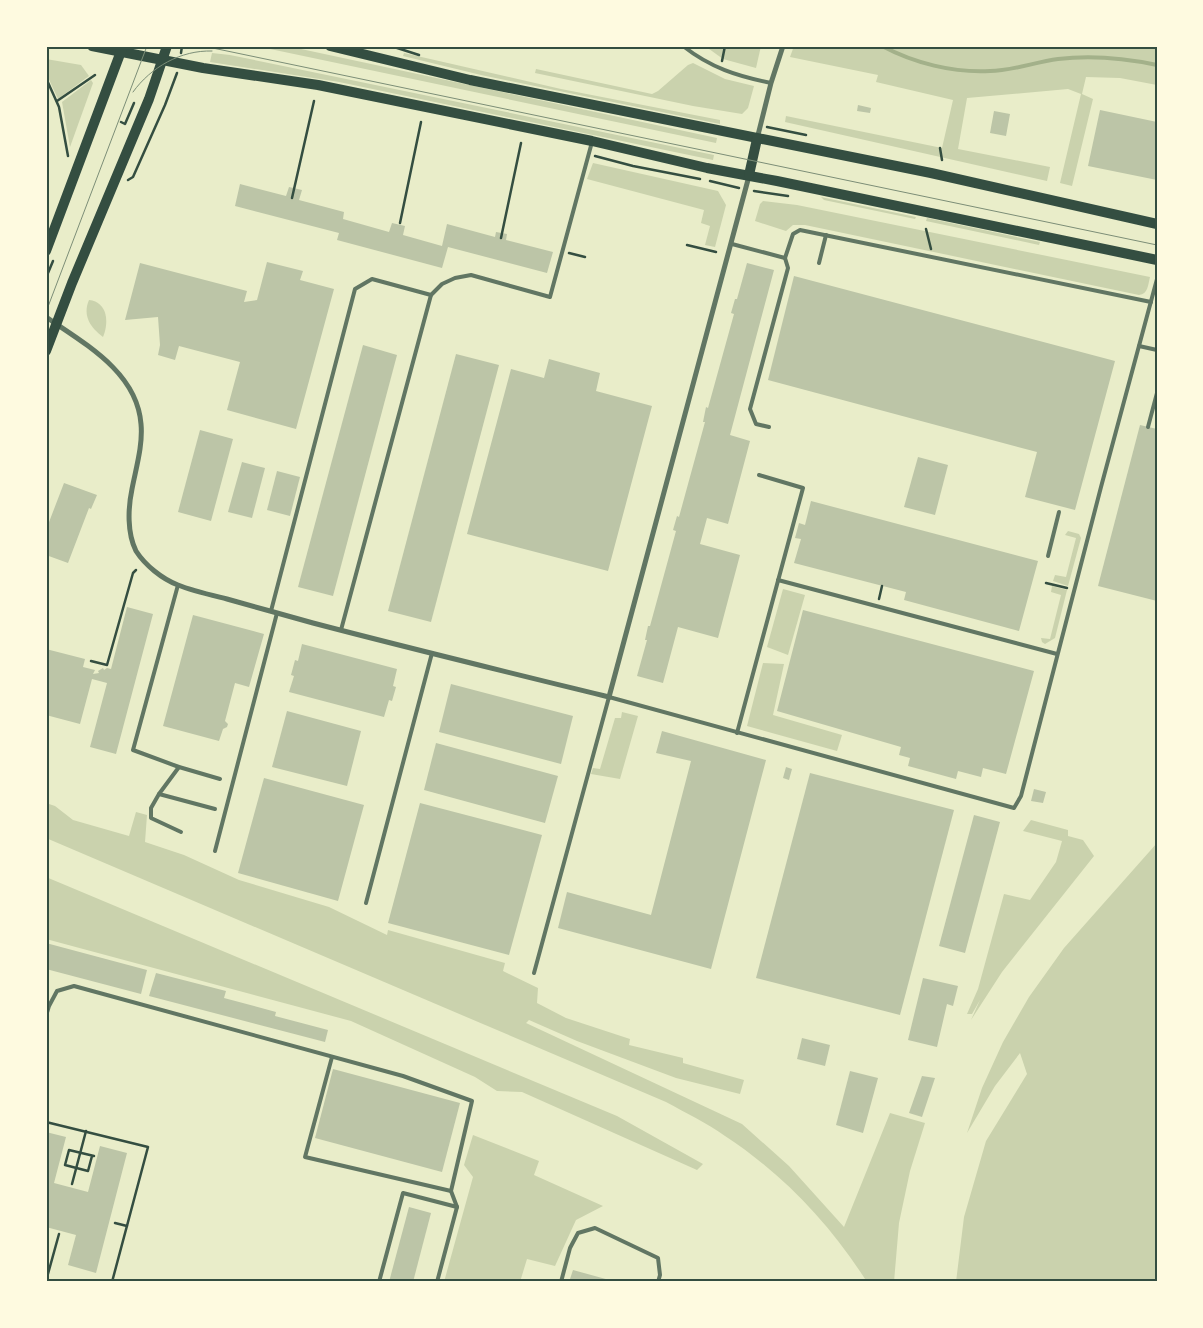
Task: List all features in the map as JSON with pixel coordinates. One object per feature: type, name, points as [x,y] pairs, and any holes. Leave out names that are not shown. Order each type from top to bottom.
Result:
[{"type":"main road","points":[[92,46],[122,50],[163,60],[259,77],[318,85],[592,141],[707,168],[1157,260]]},
{"type":"main road","points":[[46,351],[167,46]]},
{"type":"main road","points":[[330,46],[470,80],[931,173],[1157,224]]},
{"type":"main road","points":[[46,251],[122,50]]},
{"type":"main road","points":[[749,176],[757,139]]},
{"type":"street","points":[[757,139],[771,83],[783,46]]},
{"type":"street","points":[[46,317],[98,354],[120,374],[132,389],[139,406],[142,425],[141,442],[129,502],[129,518],[136,550],[144,562],[157,573],[178,585],[274,612],[609,698],[749,176]]},
{"type":"lane","points":[[684,46],[721,70],[771,83]]},
{"type":"lane","points":[[341,630],[431,294],[442,284],[454,278],[471,275],[550,297],[592,141]]},
{"type":"lane","points":[[769,427],[756,424],[750,410],[788,268],[785,258],[793,234],[800,230],[1151,302]]},
{"type":"lane","points":[[819,263],[826,235]]},
{"type":"lane","points":[[732,244],[785,258]]},
{"type":"lane","points":[[215,851],[355,289],[372,279],[431,294]]},
{"type":"lane","points":[[534,973],[609,698],[1014,808],[1021,796],[1157,279]]},
{"type":"lane","points":[[1139,346],[1157,350]]},
{"type":"lane","points":[[1148,427],[1157,393]]},
{"type":"lane","points":[[738,733],[803,488],[759,476]]},
{"type":"lane","points":[[1048,556],[1059,512]]},
{"type":"lane","points":[[778,580],[1057,654]]},
{"type":"lane","points":[[178,585],[133,750],[179,767],[220,779]]},
{"type":"lane","points":[[366,903],[432,652]]},
{"type":"lane","points":[[179,767],[151,808],[151,818],[181,832]]},
{"type":"lane","points":[[159,794],[215,809]]},
{"type":"lane","points":[[46,1016],[57,991],[74,986],[403,1076],[472,1101],[451,1191],[458,1207],[437,1282]]},
{"type":"lane","points":[[332,1057],[305,1157],[451,1191]]},
{"type":"lane","points":[[379,1282],[403,1193],[458,1207]]},
{"type":"lane","points":[[562,1282],[570,1248],[578,1233],[595,1228],[658,1258],[660,1274],[658,1282]]},
{"type":"path","points":[[111,189],[134,177],[175,80],[182,46]]},
{"type":"path","points":[[721,70],[725,46]]},
{"type":"path","points":[[57,102],[95,75]]},
{"type":"path","points":[[46,78],[57,102],[68,156]]},
{"type":"path","points":[[120,122],[125,124],[135,101]]},
{"type":"path","points":[[292,198],[314,101]]},
{"type":"path","points":[[400,223],[421,122]]},
{"type":"path","points":[[761,125],[792,132]]},
{"type":"path","points":[[501,238],[521,143]]},
{"type":"path","points":[[940,148],[942,160]]},
{"type":"path","points":[[589,154],[633,166],[708,181]]},
{"type":"path","points":[[926,229],[933,258]]},
{"type":"path","points":[[687,245],[716,252]]},
{"type":"path","points":[[563,251],[585,256]]},
{"type":"path","points":[[91,661],[107,665],[132,573],[136,570]]},
{"type":"path","points":[[1046,583],[1074,590]]},
{"type":"path","points":[[877,606],[882,586]]},
{"type":"path","points":[[46,1122],[148,1147],[112,1282]]},
{"type":"path","points":[[72,1184],[86,1132]]},
{"type":"path","points":[[69,1150],[80,1153],[93,1156],[88,1171],[65,1165],[69,1150]]},
{"type":"path","points":[[115,1223],[127,1226]]},
{"type":"path","points":[[46,1281],[59,1234]]},
{"type":"green space","points":[[256,46],[287,46],[717,138],[716,143]]},
{"type":"green space","points":[[705,46],[761,46],[756,68],[723,59]]},
{"type":"green space","points":[[794,46],[1157,46],[1157,85],[1120,78],[1086,77],[1082,94],[1093,99],[1072,186],[1060,183],[1081,94],[1068,89],[967,98],[958,149],[1050,167],[1047,181],[785,122],[786,116],[942,148],[953,100],[876,82],[878,75],[790,57]]},
{"type":"green space","points":[[212,53],[230,55],[714,155],[713,160],[339,82],[210,62]]},
{"type":"green space","points":[[404,53],[561,89],[720,120],[720,124],[481,75],[403,56]]},
{"type":"green space","points":[[46,59],[81,65],[89,76],[58,99],[46,73]]},
{"type":"green space","points":[[693,63],[725,79],[754,86],[748,108],[742,114],[693,106],[535,73],[536,69],[652,94]]},
{"type":"green space","points":[[91,80],[93,83],[70,147],[62,102]]},
{"type":"green space","points":[[593,163],[718,191],[726,205],[715,247],[705,245],[710,226],[701,223],[704,210],[587,179]]},
{"type":"green space","points":[[821,197],[916,217],[915,219],[824,200]]},
{"type":"green space","points":[[763,201],[797,205],[1150,277],[1146,291],[1139,295],[805,225],[793,225],[786,231],[755,221],[760,204]]},
{"type":"green space","points":[[927,218],[1040,242],[1039,245],[926,221]]},
{"type":"green space","points":[[89,300],[100,305],[105,314],[106,326],[103,337],[91,326],[87,316]]},
{"type":"green space","points":[[1068,531],[1079,534],[1081,538],[1068,586],[1053,581],[1055,575],[1066,577],[1076,538],[1065,535]]},
{"type":"green space","points":[[1052,586],[1067,590],[1055,638],[1045,644],[1041,638],[1050,639],[1061,595],[1051,592]]},
{"type":"green space","points":[[783,589],[805,595],[788,655],[767,647]]},
{"type":"green space","points":[[763,663],[784,664],[773,715],[842,735],[837,751],[747,726]]},
{"type":"green space","points":[[622,712],[638,716],[620,779],[591,774],[593,768],[600,769],[615,718],[621,718]]},
{"type":"green space","points":[[46,803],[55,806],[73,820],[129,836],[136,812],[147,815],[145,842],[184,855],[239,880],[329,907],[387,935],[388,930],[505,963],[503,971],[538,988],[537,1003],[566,1018],[630,1039],[629,1045],[683,1058],[683,1063],[744,1080],[740,1094],[676,1078],[577,1041],[529,1020],[526,1023],[742,1124],[789,1166],[844,1227],[890,1113],[925,1123],[910,1171],[899,1223],[894,1282],[867,1282],[821,1220],[786,1184],[746,1151],[704,1122],[666,1102],[46,838]]},
{"type":"green space","points":[[1031,820],[1068,830],[1068,836],[1083,840],[1094,856],[1002,972],[971,1020],[980,1000],[972,1014],[967,1014],[978,989],[1004,894],[1030,900],[1056,862],[1062,841],[1023,831]]},
{"type":"green space","points":[[1157,843],[1157,1282],[956,1282],[964,1217],[986,1141],[1027,1074],[1020,1053],[995,1086],[967,1133],[982,1088],[1003,1042],[1029,997],[1064,948]]},
{"type":"green space","points":[[46,877],[617,1116],[703,1164],[697,1170],[522,1092],[497,1091],[475,1077],[351,1021],[46,939]]},
{"type":"green space","points":[[473,1135],[539,1161],[534,1175],[603,1206],[576,1220],[555,1266],[527,1259],[520,1282],[444,1282],[473,1177],[464,1165]]},
{"type":"building","points":[[858,105],[871,108],[870,113],[857,111]]},
{"type":"building","points":[[1100,110],[1157,122],[1157,180],[1088,166]]},
{"type":"building","points":[[994,111],[1010,114],[1006,136],[990,133]]},
{"type":"building","points":[[240,184],[286,196],[289,187],[302,190],[299,200],[344,212],[343,219],[389,232],[392,223],[405,226],[403,235],[442,246],[447,224],[495,237],[496,232],[507,234],[506,240],[553,252],[547,273],[448,247],[442,268],[337,240],[339,233],[235,206]]},
{"type":"building","points":[[267,262],[303,271],[300,280],[334,289],[296,429],[227,410],[240,362],[179,346],[175,360],[158,355],[160,345],[158,317],[125,320],[140,263],[247,291],[244,302],[257,300]]},
{"type":"building","points":[[747,263],[774,270],[730,435],[750,441],[728,524],[707,518],[700,544],[740,555],[718,638],[678,627],[663,683],[637,676],[647,640],[645,640],[648,626],[650,626],[676,531],[673,530],[677,516],[679,517],[705,422],[703,422],[706,407],[708,408],[734,314],[731,313]]},
{"type":"building","points":[[794,276],[1115,361],[1075,510],[1025,497],[1037,452],[768,380]]},
{"type":"building","points":[[363,345],[397,355],[333,596],[298,587]]},
{"type":"building","points":[[456,354],[499,365],[431,622],[388,611]]},
{"type":"building","points":[[549,359],[600,373],[596,391],[652,406],[608,571],[467,534],[511,369],[544,378]]},
{"type":"building","points":[[1140,425],[1157,429],[1157,601],[1098,586]]},
{"type":"building","points":[[200,430],[233,439],[211,521],[178,512]]},
{"type":"building","points":[[918,457],[948,465],[935,515],[904,507]]},
{"type":"building","points":[[242,462],[265,468],[252,518],[228,512]]},
{"type":"building","points":[[277,471],[300,477],[290,516],[267,510]]},
{"type":"building","points":[[64,483],[97,495],[91,509],[89,508],[68,563],[46,555],[46,530]]},
{"type":"building","points":[[811,501],[1038,561],[1019,631],[904,600],[906,592],[794,563],[801,539],[795,538],[799,523],[805,525]]},
{"type":"building","points":[[127,607],[153,614],[116,754],[90,747],[107,683],[92,679],[80,724],[46,715],[46,649],[85,659],[83,667],[95,670],[93,674],[99,673],[98,671],[103,668],[104,670],[107,668],[111,669]]},
{"type":"building","points":[[803,610],[1034,671],[1006,774],[983,768],[981,777],[958,771],[956,779],[908,766],[910,758],[899,755],[901,747],[777,711]]},
{"type":"building","points":[[193,615],[264,634],[249,687],[235,683],[225,721],[228,724],[223,729],[219,741],[163,726]]},
{"type":"building","points":[[302,644],[397,669],[393,686],[396,687],[392,701],[389,700],[384,717],[289,692],[294,676],[291,675],[295,660],[298,661]]},
{"type":"building","points":[[451,684],[573,716],[561,764],[439,732]]},
{"type":"building","points":[[287,711],[361,731],[347,786],[272,767]]},
{"type":"building","points":[[662,731],[766,760],[711,969],[558,928],[567,892],[651,915],[691,761],[656,753]]},
{"type":"building","points":[[436,743],[558,776],[545,823],[424,790]]},
{"type":"building","points":[[786,767],[792,769],[789,780],[783,778]]},
{"type":"building","points":[[810,773],[954,810],[900,1015],[756,978]]},
{"type":"building","points":[[264,778],[364,805],[338,901],[238,873]]},
{"type":"building","points":[[1034,789],[1046,792],[1043,803],[1031,801]]},
{"type":"building","points":[[420,803],[542,835],[509,955],[388,923]]},
{"type":"building","points":[[974,815],[1000,822],[965,953],[939,946]]},
{"type":"building","points":[[46,943],[147,970],[141,994],[46,969]]},
{"type":"building","points":[[156,973],[226,991],[224,998],[276,1012],[275,1016],[328,1030],[325,1042],[149,996]]},
{"type":"building","points":[[923,978],[958,986],[953,1006],[947,1004],[937,1047],[908,1040]]},
{"type":"building","points":[[802,1038],[830,1045],[825,1066],[797,1059]]},
{"type":"building","points":[[333,1069],[460,1103],[442,1172],[315,1138]]},
{"type":"building","points":[[850,1071],[878,1078],[863,1133],[836,1125]]},
{"type":"building","points":[[922,1076],[935,1078],[922,1117],[909,1113]]},
{"type":"building","points":[[46,1132],[66,1137],[54,1183],[88,1192],[100,1146],[127,1153],[96,1273],[68,1265],[76,1235],[46,1227]]},
{"type":"building","points":[[409,1207],[431,1213],[413,1282],[389,1282]]},
{"type":"building","points":[[573,1270],[613,1281],[613,1282],[569,1282]]},
{"type":"waterway","points":[[882,46],[934,66],[976,71],[998,71],[1058,59],[1083,57],[1120,59],[1157,65]]},
{"type":"tram line","points":[[46,312],[147,46]]},
{"type":"tram line","points":[[203,46],[1157,245]]},
{"type":"tram line","points":[[133,92],[149,75],[168,62],[189,53],[212,51]]}]
